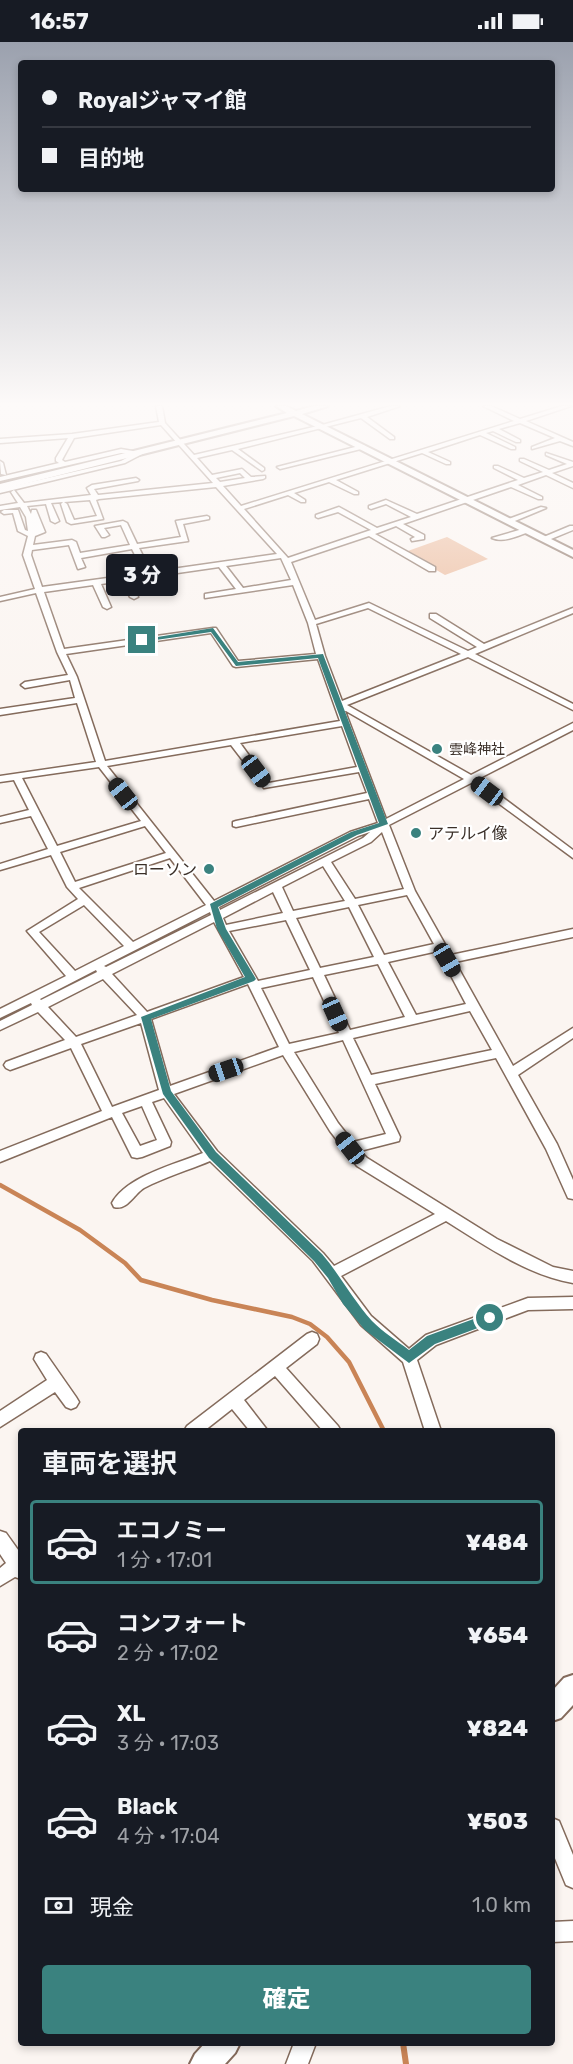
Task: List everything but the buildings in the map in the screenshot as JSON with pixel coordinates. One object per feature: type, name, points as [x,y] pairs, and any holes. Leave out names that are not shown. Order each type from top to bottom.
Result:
[{"type":"highway","points":[[468,500],[573,554]]},
{"type":"highway","points":[[555,1705],[573,1687]]},
{"type":"highway","points":[[205,2064],[222,2046]]},
{"type":"street","points":[[19,500],[30,517],[32,535],[27,555],[61,652],[73,677],[100,765],[215,911],[222,929],[286,1049],[334,1127],[362,1162],[446,1215],[492,1243],[551,1273],[573,1276]]},
{"type":"street","points":[[0,510],[61,500]]},
{"type":"street","points":[[0,510],[16,511],[22,531],[32,535],[41,532],[33,508],[87,500]]},
{"type":"street","points":[[64,504],[71,522],[101,518],[95,500]]},
{"type":"street","points":[[233,500],[284,558],[312,623],[345,723],[410,891],[552,1148],[573,1194]]},
{"type":"street","points":[[240,508],[265,500]]},
{"type":"street","points":[[0,599],[40,590],[148,574],[284,558],[373,532],[466,500]]},
{"type":"street","points":[[371,507],[386,502],[417,517]]},
{"type":"street","points":[[49,505],[56,521]]},
{"type":"street","points":[[507,521],[543,508]]},
{"type":"street","points":[[318,516],[339,509],[432,569]]},
{"type":"street","points":[[77,556],[185,539],[180,523],[207,518]]},
{"type":"street","points":[[105,535],[99,526],[123,523],[148,574]]},
{"type":"street","points":[[397,524],[421,537],[415,539]]},
{"type":"street","points":[[543,539],[573,528]]},
{"type":"street","points":[[496,538],[504,538],[526,530]]},
{"type":"street","points":[[29,548],[72,542],[81,567]]},
{"type":"street","points":[[220,564],[241,590]]},
{"type":"street","points":[[124,578],[134,597]]},
{"type":"street","points":[[96,582],[107,607]]},
{"type":"street","points":[[207,596],[295,582]]},
{"type":"street","points":[[254,588],[259,598]]},
{"type":"street","points":[[312,623],[369,605],[573,707]]},
{"type":"street","points":[[339,705],[573,610]]},
{"type":"street","points":[[434,616],[483,647]]},
{"type":"street","points":[[61,652],[213,630],[236,664],[321,656]]},
{"type":"street","points":[[25,685],[73,677]]},
{"type":"street","points":[[0,712],[80,700]]},
{"type":"street","points":[[339,705],[470,778],[573,855]]},
{"type":"street","points":[[0,779],[100,765],[345,723]]},
{"type":"street","points":[[0,1014],[35,1002],[215,911],[354,834],[384,824],[573,726]]},
{"type":"street","points":[[233,741],[267,786],[362,769]]},
{"type":"street","points":[[17,777],[72,887],[131,947]]},
{"type":"street","points":[[236,824],[372,795]]},
{"type":"street","points":[[0,820],[34,812]]},
{"type":"street","points":[[0,867],[145,823]]},
{"type":"street","points":[[0,1026],[74,977],[100,969],[131,947],[276,886],[367,840],[384,824]]},
{"type":"street","points":[[72,887],[170,855]]},
{"type":"street","points":[[325,861],[352,903],[412,1019]]},
{"type":"street","points":[[276,886],[344,1035],[394,1137],[350,1148]]},
{"type":"street","points":[[222,929],[410,891]]},
{"type":"street","points":[[74,977],[32,931],[85,900]]},
{"type":"street","points":[[447,960],[573,933]]},
{"type":"street","points":[[10,1065],[252,982],[316,972],[439,947]]},
{"type":"street","points":[[100,969],[145,1017],[166,1092],[212,1155],[318,1257],[369,1326],[409,1358],[432,1428]]},
{"type":"street","points":[[35,1002],[74,1042],[112,1112],[138,1153],[165,1142],[145,1100]]},
{"type":"street","points":[[0,1157],[112,1112],[286,1049],[474,1006]]},
{"type":"street","points":[[511,1073],[573,1032]]},
{"type":"street","points":[[367,1081],[499,1053]]},
{"type":"street","points":[[119,1203],[138,1185],[212,1155]]},
{"type":"street","points":[[332,1274],[446,1215]]},
{"type":"street","points":[[409,1358],[431,1340],[528,1304],[573,1303]]},
{"type":"street","points":[[196,1428],[312,1339]]},
{"type":"street","points":[[41,1359],[71,1402]]},
{"type":"street","points":[[276,1367],[330,1428]]},
{"type":"street","points":[[0,1420],[57,1382]]},
{"type":"street","points":[[234,1400],[257,1428]]},
{"type":"street","points":[[0,1539],[18,1563]]},
{"type":"street","points":[[0,1578],[18,1567]]},
{"type":"street","points":[[555,1835],[573,1878]]},
{"type":"street","points":[[555,1932],[573,1931]]},
{"type":"street","points":[[297,2064],[304,2046]]},
{"type":"shaded area","points":[[447,537],[488,559],[445,575],[405,552]]},
{"type":"waterway","points":[[0,1185],[80,1230],[125,1263],[141,1280],[212,1300],[292,1317],[310,1324],[327,1337],[349,1362],[382,1428]]},
{"type":"waterway","points":[[403,2046],[406,2064]]},
{"type":"place","name":"雲峰神社","points":[[437,749]]},
{"type":"place","name":"アテルイ像","points":[[416,833]]},
{"type":"place","name":"ローソン","points":[[209,869]]},
{"type":"route","points":[[142,640],[213,630],[236,664],[321,656],[384,824],[354,834],[213,906],[222,929],[251,979],[145,1017],[166,1092],[212,1155],[318,1257],[369,1326],[409,1358],[431,1340],[490,1318]]}]
